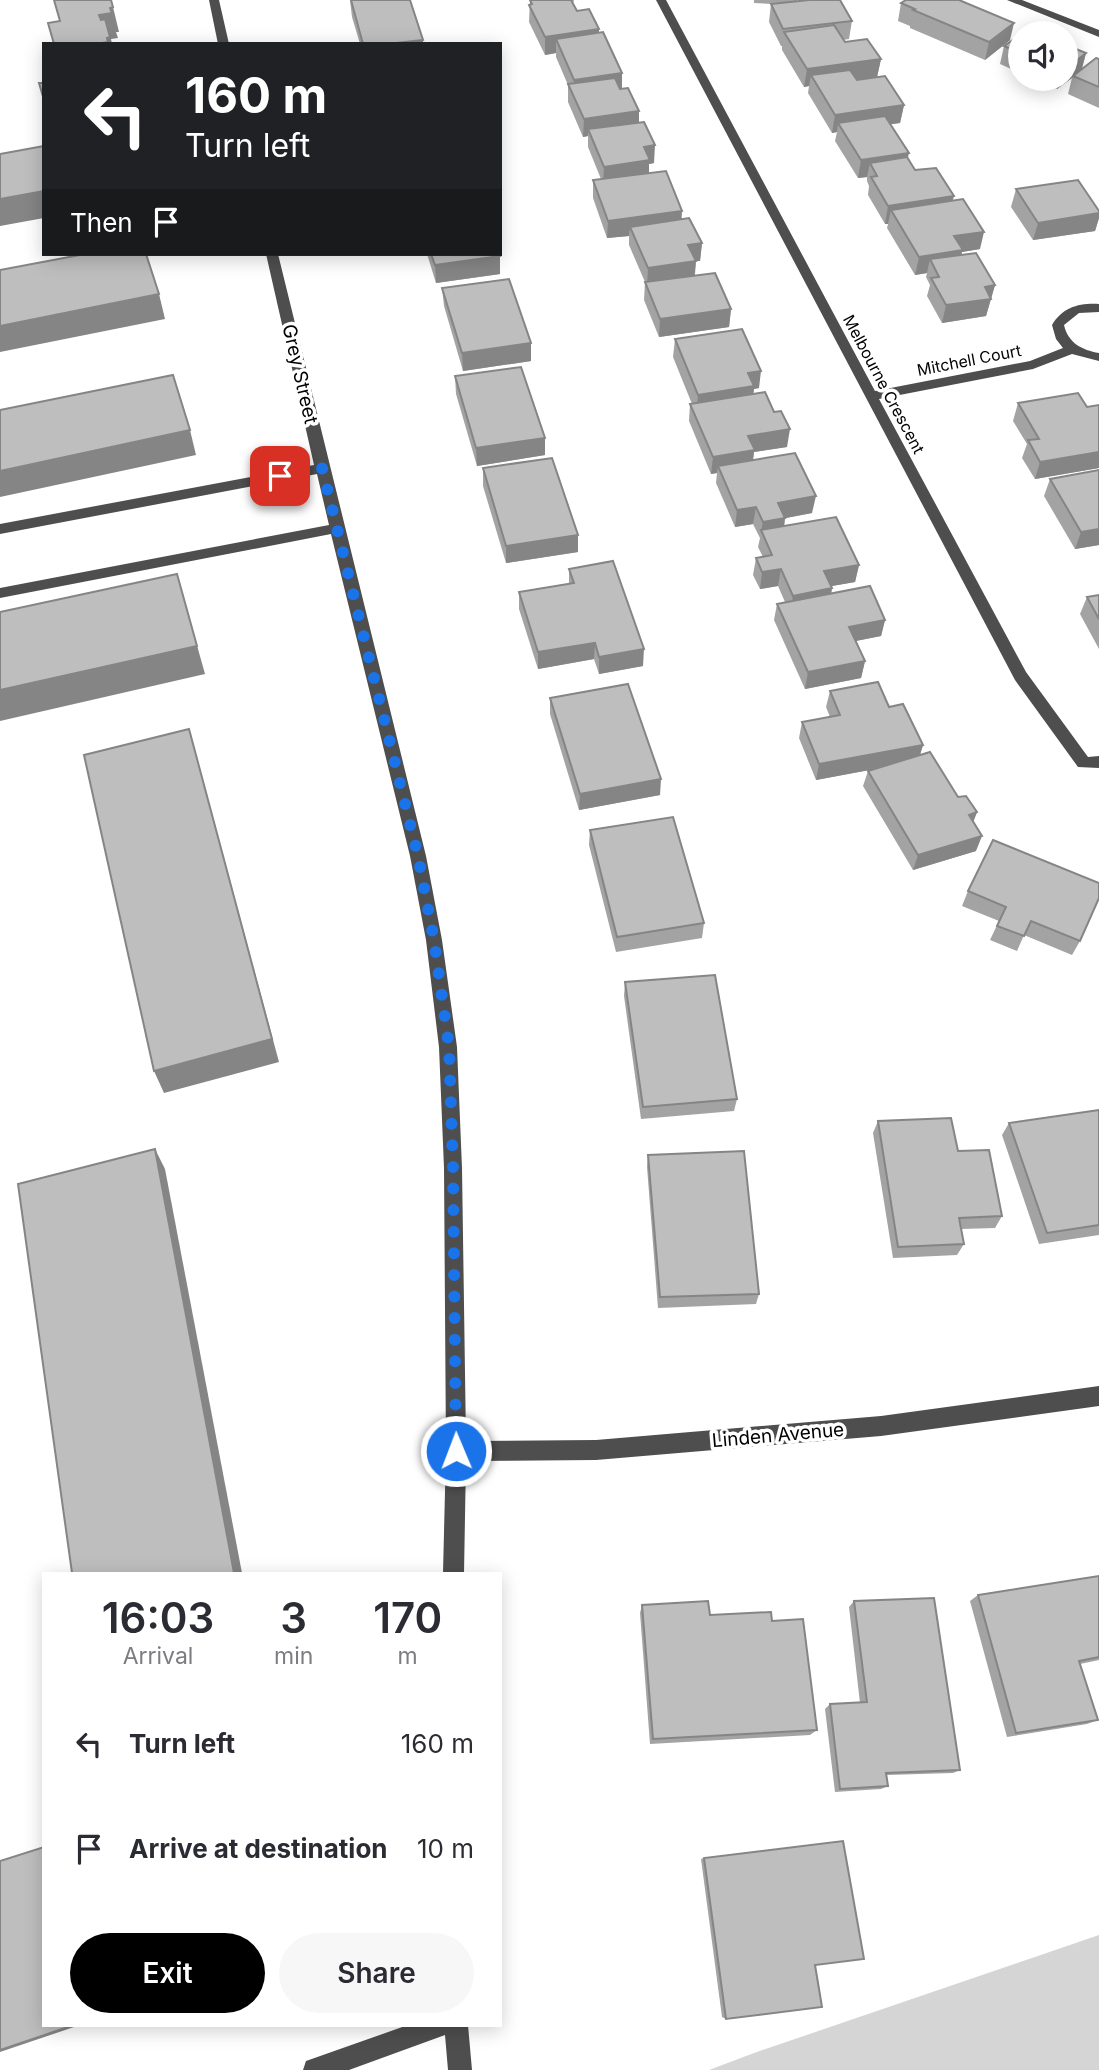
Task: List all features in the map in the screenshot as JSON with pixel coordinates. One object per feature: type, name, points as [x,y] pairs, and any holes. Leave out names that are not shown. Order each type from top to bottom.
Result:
[{"type":"street","points":[[214,0],[224,42]]},
{"type":"street","name":"Melbourne Crescent","points":[[661,0],[1020,677],[1084,763],[1099,762]]},
{"type":"street","points":[[1012,0],[1099,34]]},
{"type":"street","name":"Grey Street","points":[[272,256],[418,856],[434,940],[449,1047],[456,1451],[453,1572]]},
{"type":"street","points":[[1099,308],[1078,309],[1061,318],[1059,334],[1072,349],[1099,357]]},
{"type":"street","name":"Mitchell Court","points":[[871,396],[1033,365],[1072,349]]},
{"type":"street","points":[[0,529],[322,468]]},
{"type":"street","points":[[0,593],[337,528]]},
{"type":"street","name":"Linden Avenue","points":[[456,1451],[596,1450],[827,1431],[1099,1396]]},
{"type":"street","points":[[315,2070],[435,2027]]},
{"type":"street","points":[[456,2027],[460,2070]]},
{"type":"shaded area","points":[[1099,1935],[1099,2070],[709,2070],[754,2053]]},
{"type":"building","points":[[54,0],[111,0],[112,13],[99,15],[101,20],[105,19],[110,37],[107,38],[108,42],[53,42],[48,23],[60,21]]},
{"type":"building","points":[[351,0],[410,0],[423,40],[362,42]]},
{"type":"building","points":[[530,0],[571,0],[577,11],[589,9],[599,29],[545,37],[529,5],[532,4]]},
{"type":"building","points":[[840,0],[852,21],[783,29],[771,4]]},
{"type":"building","points":[[906,0],[959,0],[1009,21],[1008,28],[989,42],[901,3]]},
{"type":"building","points":[[834,25],[845,42],[867,39],[881,59],[807,69],[784,32]]},
{"type":"building","points":[[603,32],[622,73],[574,80],[556,39]]},
{"type":"building","points":[[1078,50],[1086,53],[1078,59]]},
{"type":"building","points":[[1096,58],[1099,59],[1099,87],[1078,78],[1078,72]]},
{"type":"building","points":[[850,70],[857,80],[885,76],[904,105],[835,115],[811,75]]},
{"type":"building","points":[[615,78],[620,89],[628,88],[639,111],[584,119],[568,84]]},
{"type":"building","points":[[885,116],[909,153],[861,160],[838,123]]},
{"type":"building","points":[[644,122],[655,145],[644,147],[650,160],[604,167],[588,129]]},
{"type":"building","points":[[42,146],[42,191],[0,199],[0,154]]},
{"type":"building","points":[[907,157],[915,170],[936,168],[954,196],[888,206],[871,177],[877,176],[870,163]]},
{"type":"building","points":[[666,171],[682,211],[608,221],[593,180]]},
{"type":"building","points":[[1078,180],[1099,213],[1038,223],[1016,189]]},
{"type":"building","points":[[963,199],[984,232],[954,236],[963,250],[919,257],[891,210]]},
{"type":"building","points":[[689,218],[702,243],[688,245],[696,261],[648,268],[630,227]]},
{"type":"building","points":[[976,253],[995,285],[985,287],[991,299],[946,305],[931,278],[939,277],[930,259]]},
{"type":"building","points":[[74,256],[147,256],[159,294],[0,326],[0,270]]},
{"type":"building","points":[[432,256],[500,256],[435,265]]},
{"type":"building","points":[[715,273],[731,309],[660,319],[645,282]]},
{"type":"building","points":[[509,279],[531,343],[462,353],[442,288]]},
{"type":"building","points":[[742,329],[761,371],[748,373],[754,386],[698,395],[675,339]]},
{"type":"building","points":[[521,367],[545,438],[476,448],[455,376]]},
{"type":"building","points":[[173,375],[190,430],[0,471],[0,410]]},
{"type":"building","points":[[765,392],[774,412],[781,411],[790,429],[748,436],[755,450],[713,457],[690,404]]},
{"type":"building","points":[[1078,393],[1087,407],[1099,405],[1099,452],[1040,462],[1028,440],[1039,439],[1018,403]]},
{"type":"building","points":[[795,453],[816,496],[778,503],[785,518],[763,522],[756,507],[737,510],[718,466]]},
{"type":"building","points":[[552,458],[578,535],[506,546],[483,468]]},
{"type":"building","points":[[1099,470],[1099,529],[1081,532],[1050,479]]},
{"type":"building","points":[[836,517],[859,565],[824,571],[832,588],[793,596],[781,569],[762,572],[756,558],[772,555],[761,530]]},
{"type":"building","points":[[613,561],[644,649],[599,657],[595,643],[538,652],[519,592],[574,583],[569,569]]},
{"type":"building","points":[[177,574],[197,646],[0,690],[0,612]]},
{"type":"building","points":[[870,586],[885,620],[849,627],[865,661],[808,672],[777,604]]},
{"type":"building","points":[[1099,595],[1099,619],[1087,597]]},
{"type":"building","points":[[878,682],[889,707],[903,704],[923,745],[819,764],[802,722],[840,715],[830,691]]},
{"type":"building","points":[[628,684],[661,779],[580,794],[550,698]]},
{"type":"building","points":[[189,729],[272,1039],[154,1071],[84,755]]},
{"type":"building","points":[[930,752],[958,797],[966,796],[977,812],[969,815],[982,836],[918,855],[868,771]]},
{"type":"building","points":[[673,817],[704,923],[617,937],[590,830]]},
{"type":"building","points":[[993,840],[1099,883],[1099,898],[1080,941],[1031,921],[1024,936],[997,926],[1006,907],[968,891]]},
{"type":"building","points":[[715,975],[737,1099],[643,1107],[625,982]]},
{"type":"building","points":[[1099,1110],[1099,1225],[1047,1233],[1009,1123]]},
{"type":"building","points":[[951,1118],[958,1151],[989,1150],[1002,1216],[959,1218],[964,1244],[898,1247],[878,1121]]},
{"type":"building","points":[[155,1149],[234,1572],[72,1572],[18,1184]]},
{"type":"building","points":[[744,1151],[759,1294],[660,1297],[648,1155]]},
{"type":"building","points":[[1099,1576],[1099,1657],[1079,1661],[1098,1720],[1016,1733],[978,1595]]},
{"type":"building","points":[[934,1598],[960,1770],[886,1773],[888,1786],[840,1789],[830,1704],[867,1702],[854,1601]]},
{"type":"building","points":[[708,1601],[710,1615],[771,1612],[772,1621],[803,1619],[817,1730],[653,1739],[642,1605]]},
{"type":"building","points":[[843,1841],[864,1959],[815,1965],[822,2007],[726,2019],[704,1858]]},
{"type":"building","points":[[42,1848],[42,2027],[68,2027],[0,2050],[0,1861]]},
{"type":"route","points":[[280,476],[322,468],[418,856],[434,940],[449,1047],[456,1451]]}]
